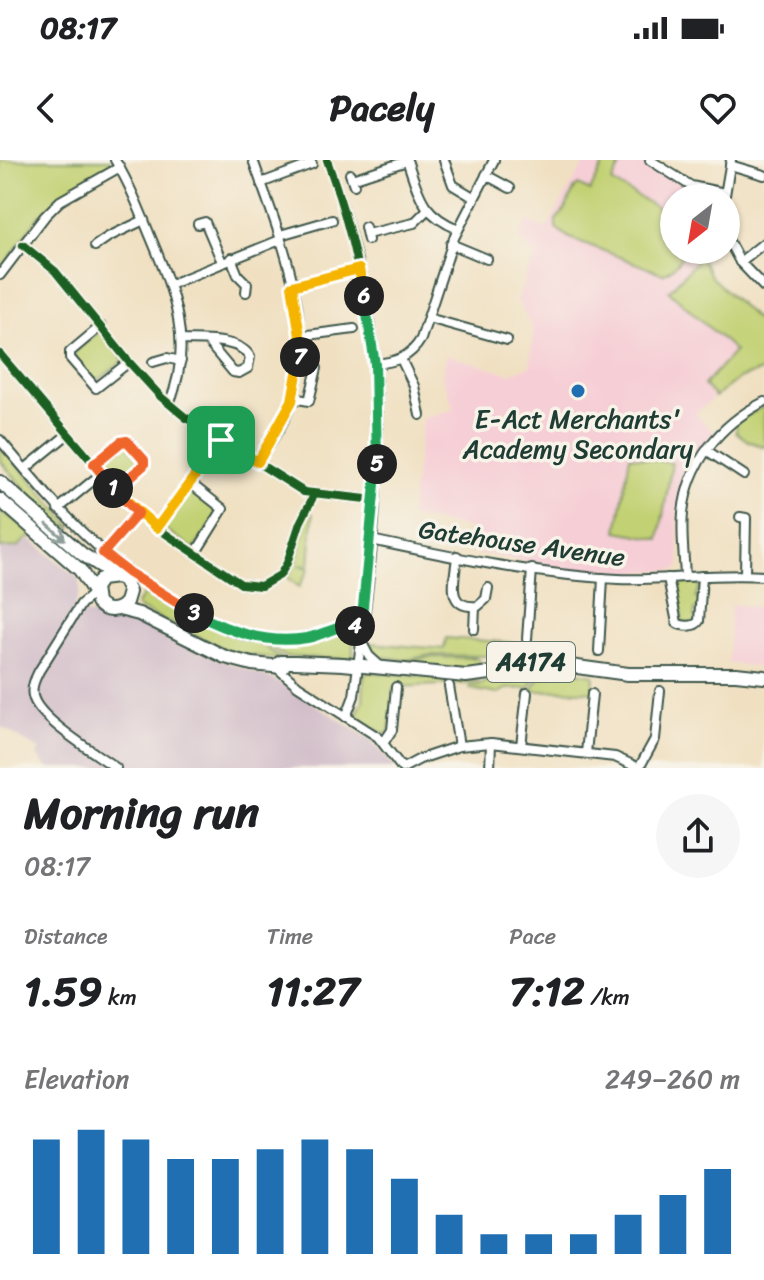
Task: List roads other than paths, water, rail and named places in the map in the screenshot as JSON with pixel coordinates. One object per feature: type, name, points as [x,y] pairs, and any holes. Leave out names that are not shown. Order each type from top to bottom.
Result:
[{"type":"highway","points":[[0,482],[82,554],[117,577],[127,587],[128,598],[119,609],[101,606],[80,570],[0,503]]},
{"type":"highway","points":[[94,592],[101,579],[117,577]]},
{"type":"highway","name":"A4174","points":[[128,598],[139,614]]},
{"type":"highway","name":"A4174","points":[[119,609],[139,614],[225,657],[252,664],[295,667],[303,664],[358,665],[422,671],[482,669],[564,659],[640,673],[764,677]]},
{"type":"street","points":[[253,160],[280,238],[300,336],[300,360],[293,398],[278,431],[258,462]]},
{"type":"street","points":[[327,160],[349,225],[359,269],[375,364],[377,417],[371,540],[353,702],[346,717]]},
{"type":"street","points":[[444,160],[453,185],[473,197]]},
{"type":"street","points":[[375,364],[401,359],[417,346],[451,244],[494,160]]},
{"type":"street","points":[[650,160],[688,184]]},
{"type":"street","points":[[352,179],[407,161],[427,210],[443,223],[458,229]]},
{"type":"street","points":[[727,184],[730,162],[764,175]]},
{"type":"street","points":[[0,275],[60,201],[117,164],[171,284],[180,316],[181,361],[169,404]]},
{"type":"street","points":[[261,183],[312,164]]},
{"type":"street","points":[[486,175],[510,188]]},
{"type":"street","points":[[367,234],[414,223],[427,210]]},
{"type":"street","points":[[101,245],[144,220]]},
{"type":"street","points":[[171,284],[280,238],[332,220]]},
{"type":"street","points":[[205,222],[226,260],[249,285]]},
{"type":"street","points":[[764,243],[740,262],[764,287]]},
{"type":"street","points":[[451,244],[487,259]]},
{"type":"street","points":[[23,245],[55,271],[129,362],[169,404],[304,492],[375,500]]},
{"type":"street","points":[[292,286],[359,269]]},
{"type":"street","points":[[428,318],[507,340]]},
{"type":"street","points":[[101,326],[70,352],[70,358],[96,388],[129,362]]},
{"type":"street","points":[[300,336],[354,329]]},
{"type":"street","points":[[182,340],[207,341],[243,348],[250,357],[248,368],[239,373],[227,369],[207,341]]},
{"type":"street","points":[[0,354],[138,513],[241,584],[267,584],[284,570],[300,523],[314,495]]},
{"type":"street","points":[[153,362],[167,358],[181,361]]},
{"type":"street","points":[[401,359],[422,411]]},
{"type":"street","points":[[293,398],[306,402],[311,398],[317,368],[313,362],[300,360]]},
{"type":"street","points":[[685,576],[682,526],[690,482],[706,450],[726,426],[764,402]]},
{"type":"street","points":[[25,469],[68,434]]},
{"type":"street","points":[[0,440],[58,509],[103,553],[166,598],[239,633],[265,639],[306,638],[347,625],[361,627]]},
{"type":"street","points":[[94,464],[124,440],[144,460],[144,465],[115,490]]},
{"type":"street","points":[[157,528],[221,440]]},
{"type":"street","points":[[706,450],[744,475]]},
{"type":"street","points":[[58,509],[101,474]]},
{"type":"street","points":[[190,483],[223,509],[195,554]]},
{"type":"street","points":[[103,553],[138,513]]},
{"type":"street","points":[[745,574],[746,518]]},
{"type":"street","name":"Gatehouse Avenue","points":[[371,540],[532,569],[603,578],[764,576]]},
{"type":"street","points":[[457,556],[454,596],[459,603],[475,607]]},
{"type":"street","points":[[527,639],[532,569]]},
{"type":"street","points":[[668,578],[676,621],[681,626],[695,625],[699,621],[702,576]]},
{"type":"street","points":[[602,647],[603,578]]},
{"type":"street","points":[[475,607],[486,599],[488,588]]},
{"type":"street","points":[[94,592],[81,604],[34,679],[33,697],[44,713],[116,768]]},
{"type":"street","points":[[80,609],[101,606]]},
{"type":"street","points":[[474,629],[475,607]]},
{"type":"street","points":[[360,638],[369,656],[382,667]]},
{"type":"street","points":[[275,666],[298,686],[384,742],[402,768],[459,746],[491,743],[615,757],[639,768],[655,739],[660,691]]},
{"type":"street","points":[[449,686],[459,746]]},
{"type":"street","points":[[384,742],[392,730],[396,687]]},
{"type":"street","points":[[521,746],[527,693]]},
{"type":"street","points":[[586,753],[592,694]]},
{"type":"street","points":[[490,768],[491,743]]},
{"type":"place","name":"E-Act Merchants' Academy Secondary","points":[[578,391]]}]
